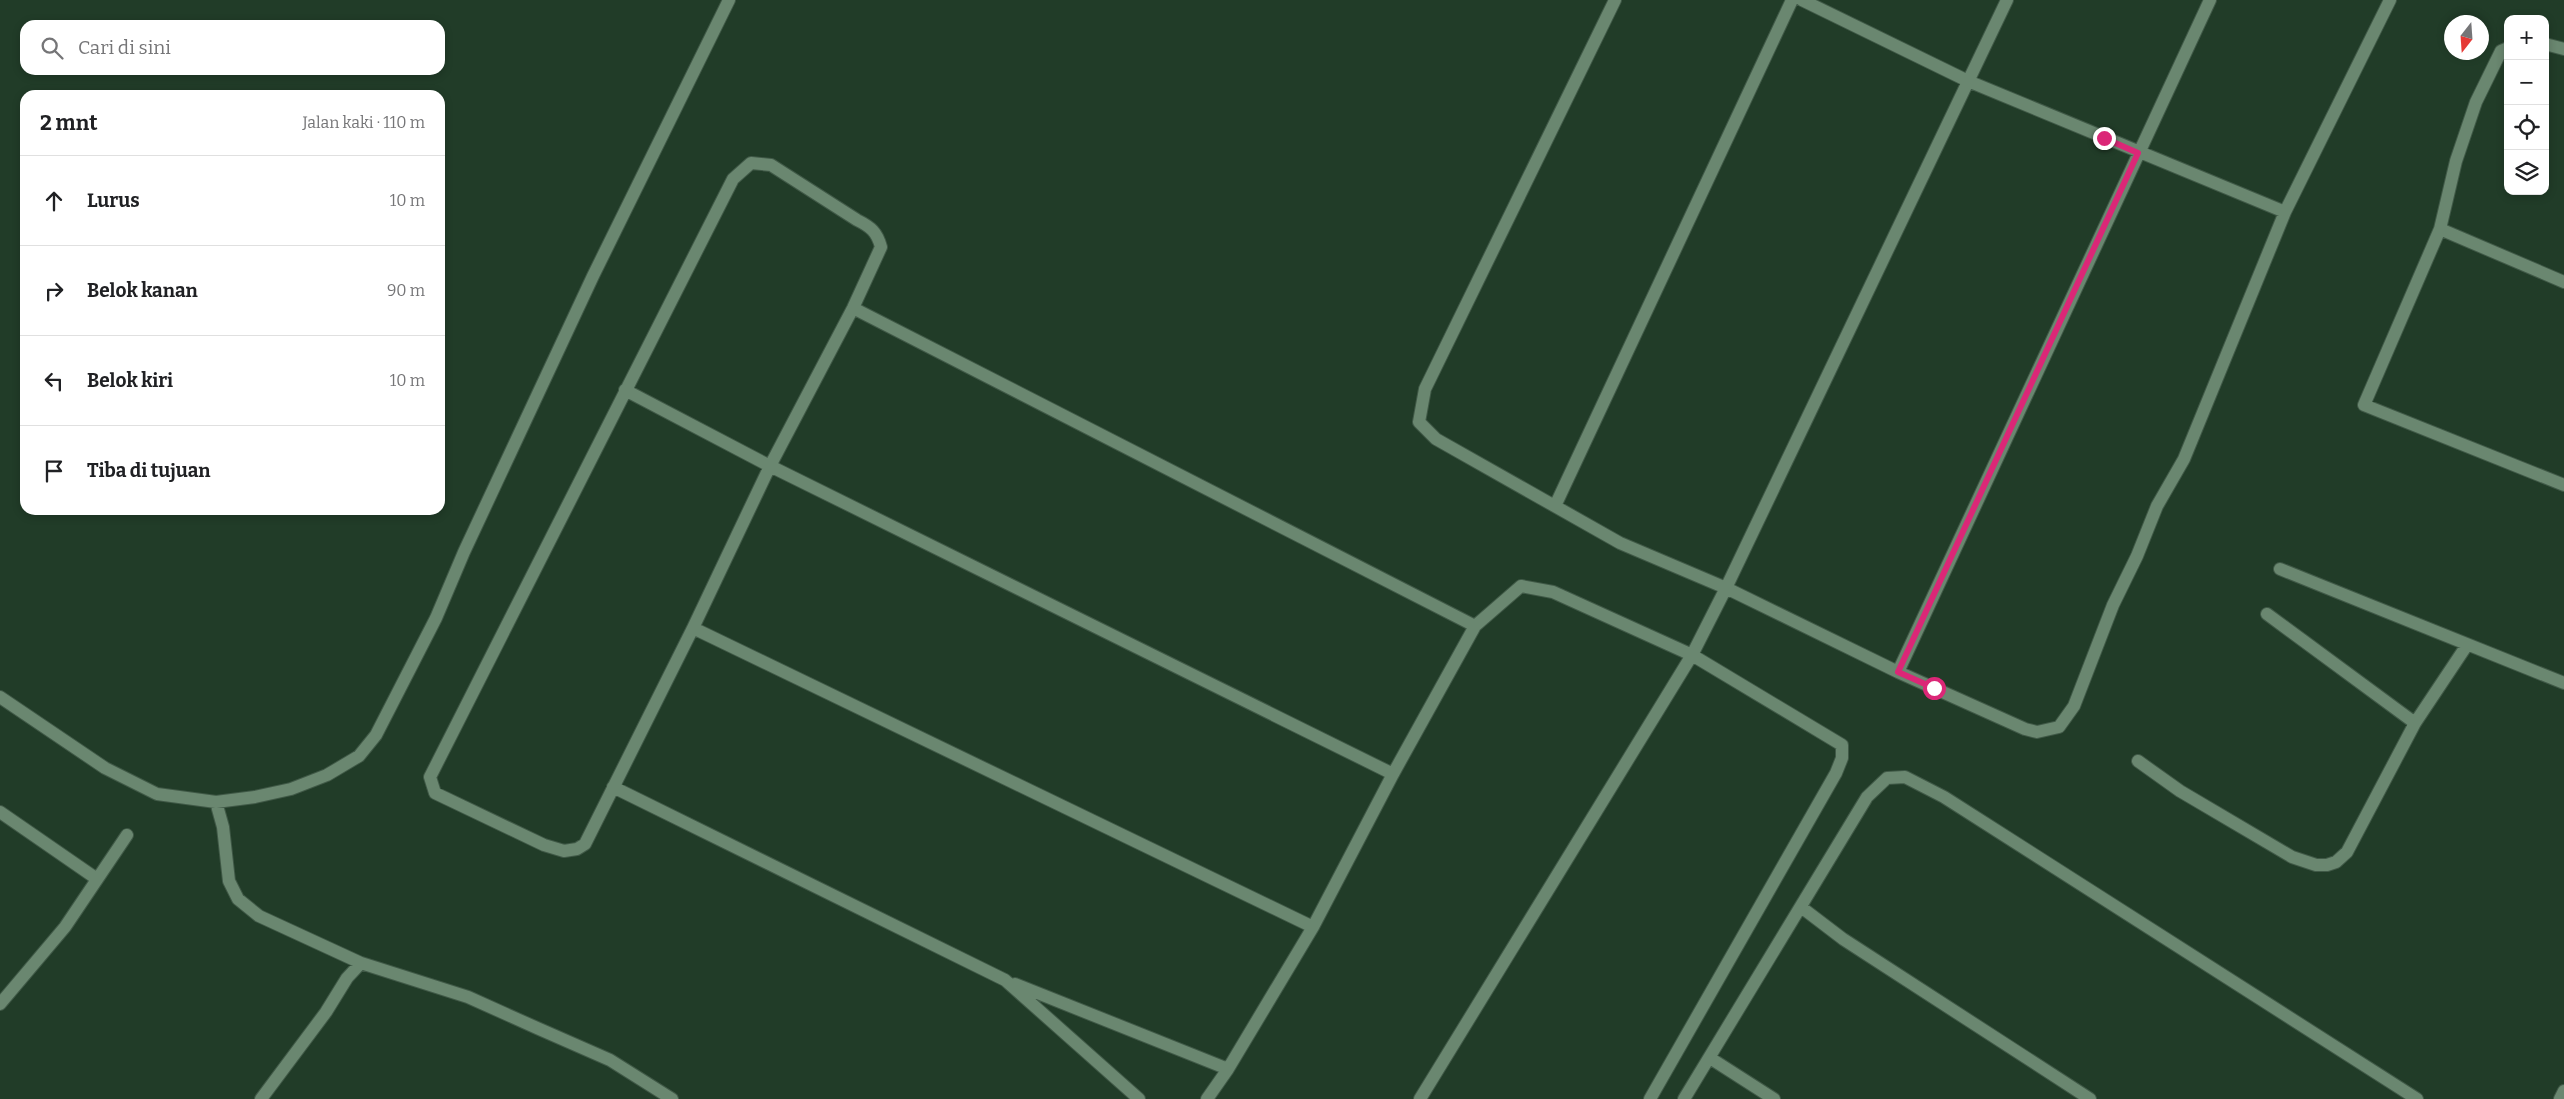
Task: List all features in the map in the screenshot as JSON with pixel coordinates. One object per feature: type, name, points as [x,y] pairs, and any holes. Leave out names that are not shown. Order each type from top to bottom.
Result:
[{"type":"street","points":[[0,697],[105,768],[157,794],[216,802],[264,795],[291,789],[327,775],[359,756],[376,735],[436,618],[464,552],[589,284],[730,0]]},
{"type":"street","points":[[1615,0],[1425,389],[1419,422],[1436,440],[1620,543],[1726,588],[1898,672],[2025,729],[2037,732],[2059,727],[2066,720],[2074,706],[2113,605],[2137,556],[2157,506],[2184,459],[2285,212],[2390,0]]},
{"type":"street","points":[[1555,506],[1792,0]]},
{"type":"street","points":[[1802,0],[1968,81],[2138,153],[2285,212]]},
{"type":"street","points":[[1420,1099],[1692,654],[1726,588],[2007,0]]},
{"type":"street","points":[[1898,672],[2210,0]]},
{"type":"street","points":[[2549,45],[2564,49]]},
{"type":"street","points":[[2504,50],[2501,51],[2476,102],[2456,160],[2440,229],[2364,405],[2564,485]]},
{"type":"street","points":[[751,163],[771,165],[857,220],[872,227],[878,236],[882,247],[853,308],[770,466],[693,628],[585,844],[577,849],[564,851],[544,845],[435,793],[430,777],[625,390],[733,179],[751,163]]},
{"type":"street","points":[[2440,229],[2564,282]]},
{"type":"street","points":[[853,308],[1475,626]]},
{"type":"street","points":[[625,390],[770,466],[1393,774]]},
{"type":"street","points":[[2280,569],[2564,683]]},
{"type":"street","points":[[1207,1099],[1228,1069],[1313,928],[1393,774],[1475,626],[1521,586],[1553,592],[1692,654],[1842,745],[1842,758],[1832,781],[1650,1099]]},
{"type":"street","points":[[2267,614],[2415,723]]},
{"type":"street","points":[[693,628],[1313,928]]},
{"type":"street","points":[[2138,761],[2180,792],[2292,857],[2316,865],[2328,865],[2336,862],[2347,852],[2415,723],[2467,645]]},
{"type":"street","points":[[1684,1099],[1867,798],[1888,778],[1905,777],[1952,802],[2417,1099]]},
{"type":"street","points":[[613,787],[1006,980],[1228,1069]]},
{"type":"street","points":[[216,802],[223,827],[229,881],[238,899],[259,916],[361,963],[468,997],[610,1060],[672,1099]]},
{"type":"street","points":[[0,812],[97,879]]},
{"type":"street","points":[[0,1004],[65,927],[127,835]]},
{"type":"street","points":[[1801,907],[1843,939],[2090,1099]]},
{"type":"street","points":[[261,1099],[326,1012],[347,978],[361,963]]},
{"type":"street","points":[[1006,980],[1139,1099]]},
{"type":"street","points":[[1710,1058],[1774,1099]]},
{"type":"street","points":[[2560,1099],[2564,1091]]},
{"type":"route","points":[[1934,688],[1898,672],[2138,153],[2104,138]]}]
